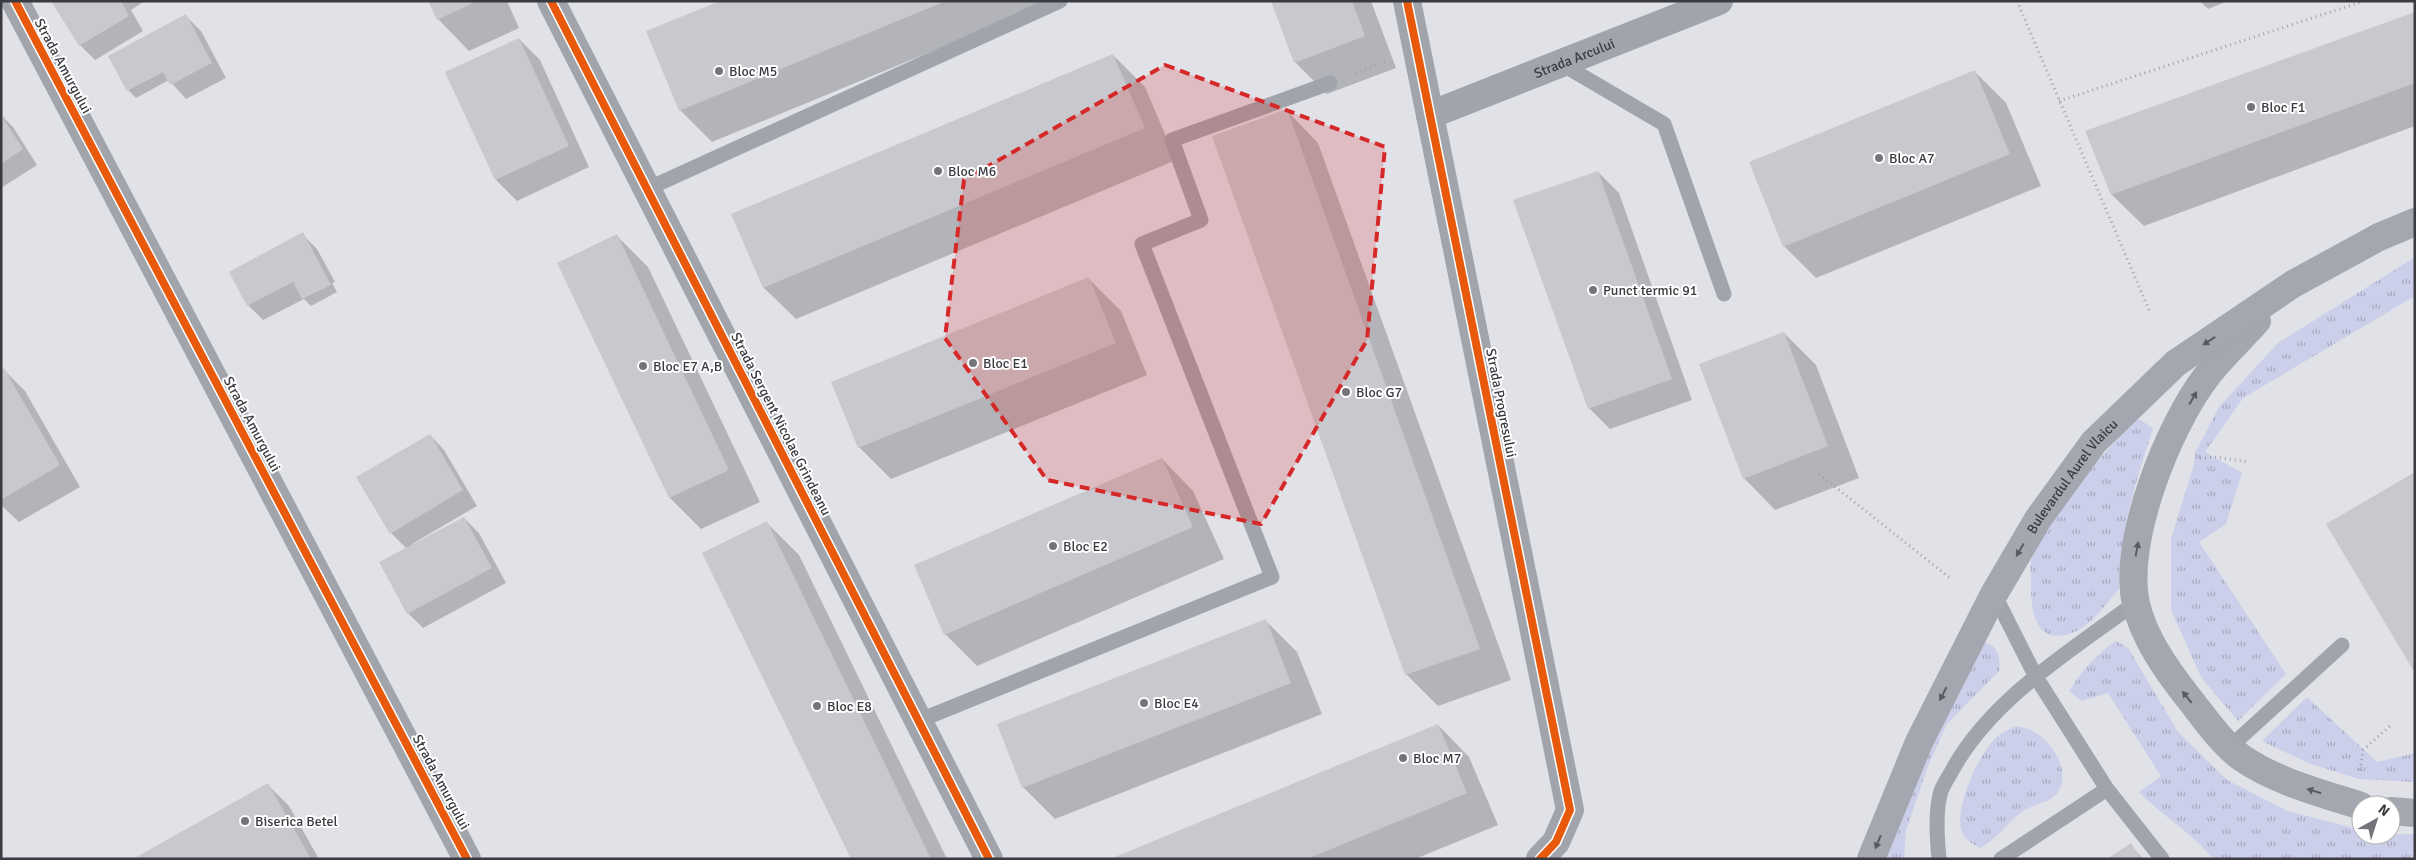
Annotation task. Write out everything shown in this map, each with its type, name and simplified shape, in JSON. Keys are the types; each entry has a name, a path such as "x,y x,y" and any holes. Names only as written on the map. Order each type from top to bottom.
{"main road":[{"name":"Bulevardul Aurel Vlaicu","path":"1871,859 1919,742 1994,594 2038,519 2094,442 2176,363 2293,284 2380,237 2415,222"},
{"path":"2293,284 2205,378 2172,436 2146,501 2133,567 2136,602 2142,624 2167,672 2229,748 2244,759 2297,786 2351,803"},
{"path":"2401,812 2415,813"}],"street":[{"name":"Strada Amurgului","path":"15,1 467,859"},
{"name":"Strada Sergent Nicolae Grindeanu","path":"551,1 988,859"},
{"name":"Strada Progresului","path":"1406,1 1570,810 1556,842 1540,859"},
{"name":"Strada Arcului","path":"1430,115 1718,1"}],"lane":[{"path":"647,189 1060,1"},
{"path":"1560,64 1664,124 1724,294"},
{"path":"918,721 1272,577 1142,244 1201,220 1172,140 1330,83"},
{"path":"1994,594 2036,677 2107,789 2162,859"},
{"path":"1939,859 1936,835 1941,791 1965,748 1990,717 2036,677 2136,602"},
{"path":"2229,748 2342,645"},
{"path":"2001,859 2107,789"}],"path":[{"path":"2016,1 2149,310"},
{"path":"2059,101 2364,1"},
{"path":"1330,83 1416,50"},
{"path":"2214,457 2249,462"},
{"path":"1819,474 1950,578"},
{"path":"2363,750 2391,725"}],"highlighted area":[{"path":"1165,65 1385,147 1367,340 1261,524 1047,480 945,338 964,180"}],"green space":[{"path":"2415,257 2415,296 2243,398 2205,452 2242,473 2226,524 2199,542 2286,674 2238,721 2201,677 2171,610 2171,539 2194,464 2195,453 2219,407 2278,343"},
{"path":"2137,418 2153,428 2125,527 2119,589 2095,617 2081,629 2073,633 2054,636 2045,632 2035,618 2030,569 2032,558 2065,501"},
{"path":"2116,641 2128,648 2178,732 2227,780 2288,811 2351,827 2351,845 2401,845 2401,834 2415,834 2415,859 2213,859 2196,841 2139,792 2161,776 2108,693 2082,701 2069,691 2090,663"},
{"path":"1984,643 1993,646 1998,653 1999,671 1947,724 1928,766 1906,831 1904,859 1886,859 1925,751"},
{"path":"2307,697 2377,762 2415,753 2415,782 2359,779 2308,763 2262,741"},
{"path":"2016,726 2039,734 2046,741 2058,757 2062,776 2061,785 2054,796 2023,811 1992,840 1980,848 1971,843 1962,833 1960,819 1965,793 1977,765 1992,742 2001,734"}],"building":[{"path":"51,1 121,1 129,16 79,46"},
{"path":"428,1 477,1 437,20"},
{"name":"Bloc M5","path":"720,1 946,1 679,111 646,31"},
{"path":"1271,1 1352,1 1365,36 1294,63"},
{"name":"Bloc F1","path":"2415,12 2415,83 2111,195 2085,131"},
{"path":"186,14 212,63 170,85 163,72 127,91 108,56"},
{"path":"519,38 569,146 495,180 445,72"},
{"name":"Bloc M6","path":"1113,54 1145,128 763,288 731,214"},
{"name":"Bloc A7","path":"1975,70 2010,154 1783,247 1749,162"},
{"name":"Bloc G7","path":"1287,109 1480,649 1405,675 1212,136"},
{"path":"1,115 23,149 1,164"},
{"name":"Punct termic 91","path":"1598,171 1672,379 1588,409 1513,200"},
{"path":"303,232 331,285 302,299 293,282 247,306 229,272"},
{"name":"Bloc E7 A,B","path":"617,234 729,470 669,498 557,263"},
{"name":"Bloc E1","path":"1089,277 1116,343 858,448 831,382"},
{"path":"1784,332 1828,446 1743,479 1699,364"},
{"path":"4,368 60,465 1,500 1,370"},
{"path":"430,434 463,490 390,534 356,477"},
{"name":"Bloc E2","path":"1162,458 1193,527 944,635 914,565"},
{"path":"2415,472 2415,673 2326,524"},
{"path":"464,517 492,568 407,614 379,562"},
{"name":"Bloc E8","path":"767,521 931,859 851,859 702,553"},
{"name":"Bloc E4","path":"1266,619 1291,683 1022,788 997,724"},
{"name":"Bloc M7","path":"1438,724 1467,793 1307,859 1110,859"},
{"name":"Biserica Betel","path":"268,783 311,859 133,859"},
{"path":"2131,843 2141,859 2107,859"}],"cycle path":[{"path":"15,1 467,859"},
{"path":"551,1 989,859"},
{"path":"1407,1 1570,810 1556,842 1540,859"}],"place":[{"name":"Bloc M5","path":"719,71"},
{"name":"Bloc F1","path":"2251,107"},
{"name":"Bloc A7","path":"1879,158"},
{"name":"Bloc M6","path":"938,171"},
{"name":"Punct termic 91","path":"1593,290"},
{"name":"Bloc E1","path":"973,363"},
{"name":"Bloc E7 A,B","path":"643,366"},
{"name":"Bloc G7","path":"1346,392"},
{"name":"Bloc E2","path":"1053,546"},
{"name":"Bloc E4","path":"1144,703"},
{"name":"Bloc E8","path":"817,706"},
{"name":"Bloc M7","path":"1403,758"},
{"name":"Biserica Betel","path":"245,821"}]}
